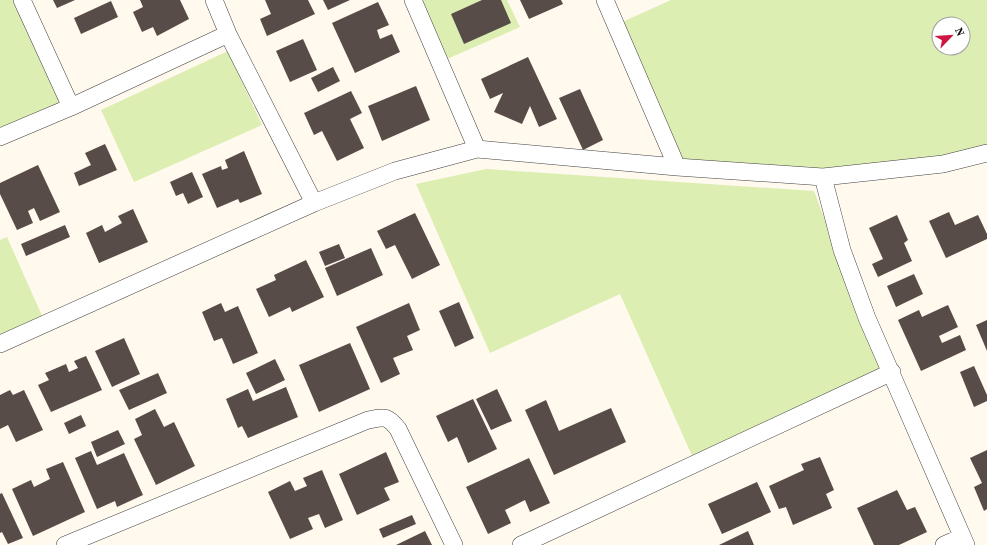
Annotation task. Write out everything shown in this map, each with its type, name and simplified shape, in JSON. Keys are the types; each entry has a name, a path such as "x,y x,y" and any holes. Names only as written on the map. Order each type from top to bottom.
{"street":[{"path":"22,0 71,107"},
{"path":"214,0 228,34 314,203"},
{"path":"413,0 477,150"},
{"path":"605,0 677,167"},
{"path":"0,137 71,107 228,34"},
{"path":"0,344 314,203 395,171 477,150 677,167 823,177 943,164 987,154"},
{"path":"823,177 842,250 867,318 892,372 964,541 944,545"},
{"path":"520,545 892,372"},
{"path":"67,545 368,420 382,417 391,421 398,429 454,545"}],"green space":[{"path":"0,0 14,0 62,104 0,129"},
{"path":"421,0 507,0 520,27 447,59"},
{"path":"671,0 987,0 987,146 939,159 821,171 683,161 620,23"},
{"path":"228,51 262,125 134,182 101,110"},
{"path":"486,169 814,191 882,371 693,458 620,294 490,353 416,184"},
{"path":"7,237 43,318 0,337 0,240"}],"building":[{"path":"53,0 75,0 57,8"},
{"path":"140,0 180,0 189,19 157,36 153,27 142,32 133,12 143,7"},
{"path":"265,0 308,0 315,14 267,36 260,19 271,14"},
{"path":"323,0 350,0 328,10"},
{"path":"482,0 501,0 511,23 464,44 451,14"},
{"path":"520,0 561,0 563,4 529,19"},
{"path":"111,1 118,17 81,34 74,18"},
{"path":"378,2 389,25 377,30 380,39 392,34 400,52 355,73 332,23"},
{"path":"303,39 317,70 290,82 276,51"},
{"path":"528,57 557,119 539,127 530,106 522,124 494,112 503,93 490,99 481,79"},
{"path":"333,67 340,81 318,92 311,78"},
{"path":"416,86 430,120 382,141 368,106"},
{"path":"580,89 603,140 583,150 559,98"},
{"path":"351,91 362,113 350,119 364,148 337,161 322,131 314,135 304,113"},
{"path":"105,144 117,170 79,186 74,173 91,165 85,153"},
{"path":"244,151 262,194 240,203 238,199 217,208 202,174 221,166 222,170 228,168 225,160"},
{"path":"38,165 60,212 40,221 34,208 28,211 33,223 17,230 0,194 0,183"},
{"path":"192,172 203,197 188,204 183,193 176,196 170,182"},
{"path":"133,209 148,242 99,263 86,233 102,225 105,232 122,223 118,216"},
{"path":"949,212 955,225 978,215 987,234 987,239 946,258 929,221"},
{"path":"415,213 440,265 412,279 395,245 386,249 377,231"},
{"path":"897,215 908,240 904,243 912,261 878,277 872,264 883,259 869,228"},
{"path":"65,225 70,237 26,256 21,244"},
{"path":"339,244 345,258 325,266 319,252"},
{"path":"371,248 383,275 337,296 325,268"},
{"path":"306,260 324,297 292,312 290,307 269,317 256,289 276,280 274,275"},
{"path":"914,274 923,294 896,307 887,286"},
{"path":"459,302 474,338 455,347 439,311"},
{"path":"221,303 225,312 238,306 258,353 233,364 222,338 214,341 202,312"},
{"path":"409,303 420,330 407,336 413,350 393,358 400,374 381,383 356,327"},
{"path":"948,305 958,327 939,336 942,343 960,335 966,350 921,371 898,320 919,310 922,317"},
{"path":"987,320 987,351 976,325"},
{"path":"124,338 140,374 112,387 95,351"},
{"path":"350,343 370,389 319,412 299,365"},
{"path":"86,356 102,390 51,412 38,385 49,380 45,373 66,364 69,372 78,368 74,361"},
{"path":"275,359 285,380 256,394 246,373"},
{"path":"974,366 987,395 987,401 974,407 960,372"},
{"path":"158,373 167,393 129,410 119,390"},
{"path":"286,387 298,417 248,438 242,426 238,428 226,399 248,389 253,401"},
{"path":"497,389 512,421 491,430 476,399"},
{"path":"10,390 13,395 24,390 43,430 16,442 8,425 0,429 0,395"},
{"path":"473,399 497,449 468,463 457,437 448,442 436,416"},
{"path":"546,400 559,431 611,408 626,442 554,475 525,410"},
{"path":"155,409 164,427 174,422 195,466 156,485 134,439 142,435 135,419"},
{"path":"81,415 86,426 69,434 64,423"},
{"path":"118,430 125,444 97,457 91,442"},
{"path":"987,450 987,509 984,511 974,487 982,483 970,458"},
{"path":"91,451 97,465 124,453 143,495 117,507 115,501 97,509 75,458"},
{"path":"386,452 399,482 384,488 390,500 357,515 339,474"},
{"path":"820,457 834,490 826,494 832,508 793,525 786,507 779,509 769,486 804,470 801,464"},
{"path":"529,458 550,503 530,512 525,500 505,510 511,523 488,534 466,487"},
{"path":"63,462 85,512 33,536 12,489 31,480 34,487 50,479 46,469"},
{"path":"322,470 343,520 325,528 319,514 308,518 313,529 290,539 268,492 290,481 295,491 307,486 303,478"},
{"path":"757,482 771,512 722,534 708,504"},
{"path":"897,490 907,510 915,507 927,532 899,545 874,545 857,508"},
{"path":"2,493 23,538 8,544 2,532 0,533 0,494"},
{"path":"412,515 416,524 383,538 379,529"},
{"path":"425,531 432,545 396,545"},
{"path":"748,531 754,545 719,545"}]}
